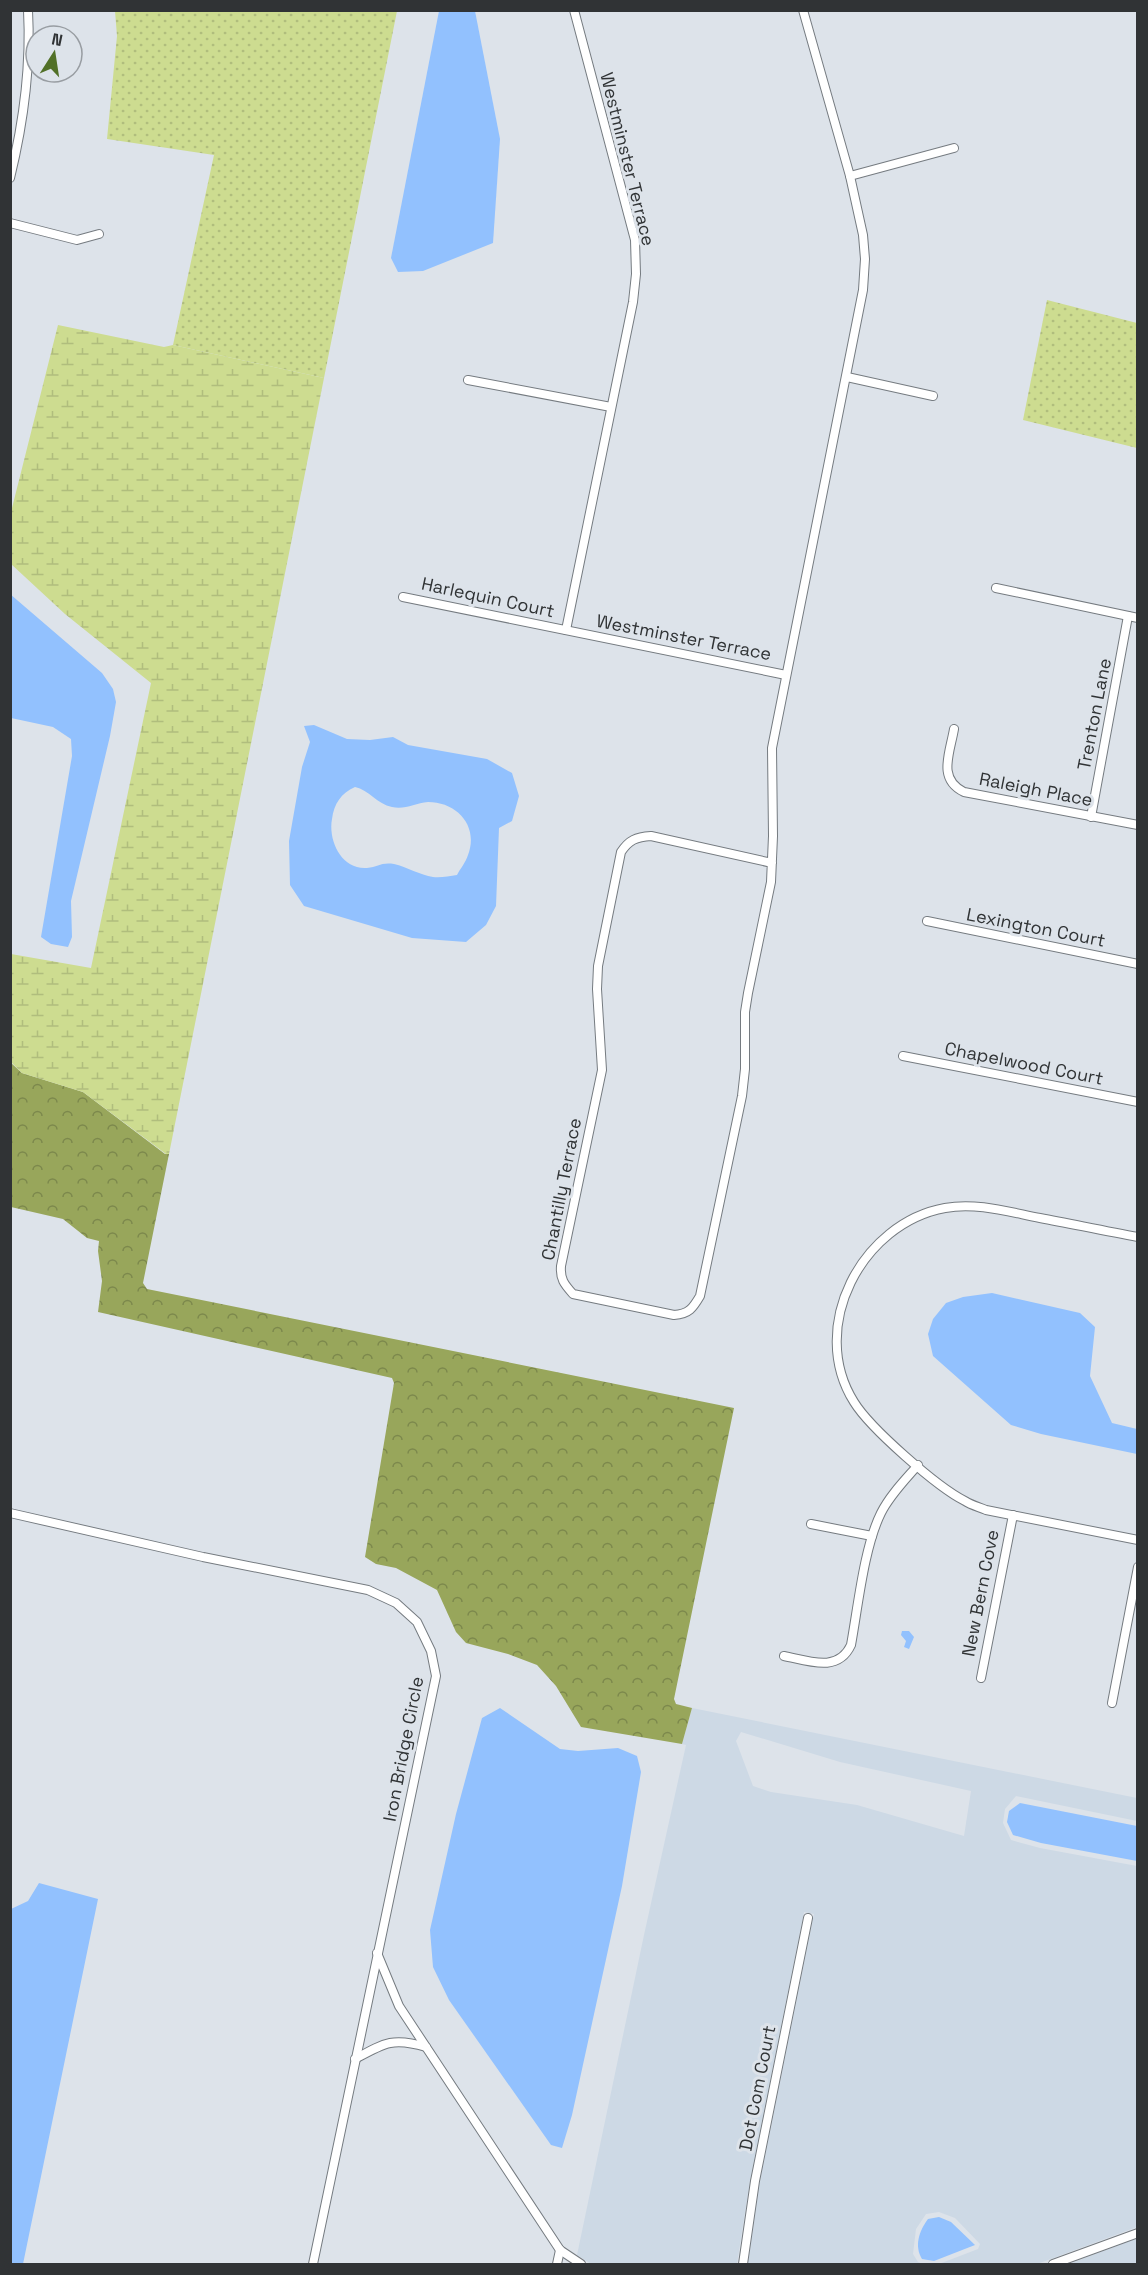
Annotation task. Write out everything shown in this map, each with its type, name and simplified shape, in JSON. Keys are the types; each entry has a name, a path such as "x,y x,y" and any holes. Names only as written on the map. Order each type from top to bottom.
{"street":[{"path":"10,178 17,148 24,89 29,30 28,10"},
{"name":"Westminster Terrace","path":"574,10 634,240 635,284 566,630 786,675 847,377 863,290 865,259 863,235 850,176 803,10"},
{"path":"850,176 954,148"},
{"path":"10,223 77,240 99,234"},
{"path":"847,377 933,396"},
{"path":"468,380 611,408"},
{"path":"996,588 1133,617"},
{"name":"Harlequin Court","path":"403,597 566,630"},
{"name":"Trenton Lane","path":"1091,817 1133,617"},
{"name":"Chantilly Terrace","path":"772,863 651,836 638,837 627,842 621,852 598,966 597,989 602,1070 560,1275 564,1284 573,1293 674,1314 683,1314 693,1309 700,1296 746,1069 748,993 771,882 772,863 772,748 786,675"},
{"name":"Raleigh Place","path":"954,729 947,770 949,780 955,788 964,792 1137,825"},
{"name":"Lexington Court","path":"927,921 1137,964"},
{"name":"Chapelwood Court","path":"903,1056 1137,1102"},
{"path":"1137,1237 997,1209 947,1208 924,1214 895,1229 874,1246 861,1263 848,1288 840,1312 837,1347 841,1374 853,1402 871,1425 950,1493 986,1510 1137,1540"},
{"path":"784,1656 827,1664 838,1661 846,1655 851,1645 872,1536 881,1513 894,1493 918,1465"},
{"name":"Iron Bridge Circle","path":"10,1513 203,1557 368,1590 396,1603 417,1622 431,1650 436,1677 313,2265"},
{"name":"New Bern Cove","path":"981,1678 1013,1515"},
{"path":"811,1524 872,1536"},
{"path":"1112,1703 1137,1567"},
{"name":"Dot Com Court","path":"743,2265 755,2181 808,1918"},
{"path":"377,1952 399,2006 560,2250 581,2265"},
{"path":"356,2059 383,2043 408,2041 427,2047"},
{"path":"1053,2265 1137,2233"},
{"path":"557,2265 560,2250"}],"shaded area":[{"path":"692,1708 1137,1798 1137,1821 1016,1796 1005,1809 1003,1823 1011,1840 1040,1848 1137,1866 1137,2227 1037,2264 939,2264 978,2249 980,2244 955,2218 939,2212 926,2214 916,2229 913,2254 918,2262 923,2264 748,2264 760,2182 814,1914 804,1912 750,2180 737,2264 591,2264 577,2255 686,1745 682,1744","holes":["741,1732 840,1762 971,1791 964,1836 857,1805 771,1792 753,1786 736,1741"]},
{"path":"1137,2239 1137,2264 1069,2264"}],"green space":[{"path":"115,11 397,11 324,378 173,345 214,155 107,139 117,36"},
{"path":"1047,300 1137,323 1137,448 1023,420"},
{"path":"58,325 164,347 173,345 324,378 169,1154 83,1092 22,1073 11,1062 11,954 91,968 151,683 65,614 11,564 11,512"},
{"path":"10,1062 22,1073 83,1092 165,1154 169,1154 143,1283 147,1289 734,1408 674,1699 676,1704 692,1708 682,1744 581,1727 556,1686 537,1665 508,1654 466,1643 456,1632 437,1590 396,1568 376,1564 365,1557 394,1383 392,1378 98,1312 102,1281 99,1241 87,1238 63,1219 11,1207"}],"water":[{"path":"439,11 475,11 500,139 493,243 423,271 398,272 391,258"},
{"path":"10,594 102,673 113,689 116,702 71,901 72,937 68,947 51,944 41,937 72,756 71,739 53,727 11,718"},
{"path":"314,725 347,739 370,740 393,737 408,745 487,759 512,773 519,796 512,821 499,828 496,906 486,925 466,942 412,938 304,906 290,885 289,841 302,767 310,742 304,726","holes":["355,787 392,807 401,808 428,802 448,806 456,811 468,825 471,844 467,858 457,875 433,877 390,864 367,868 358,867 343,859 332,836 333,814 342,796"]},
{"path":"992,1293 1080,1313 1095,1327 1090,1376 1112,1423 1137,1429 1137,1454 1041,1434 1011,1425 933,1356 928,1334 933,1319 946,1303 963,1297"},
{"path":"902,1631 909,1631 914,1637 909,1649 904,1647 906,1641 901,1635"},
{"path":"500,1708 560,1749 578,1751 618,1748 637,1756 641,1772 622,1886 572,2115 562,2148 551,2145 449,2000 433,1967 430,1930 456,1814 482,1718"},
{"path":"1020,1803 1137,1826 1137,1861 1041,1843 1013,1835 1007,1822 1009,1811"},
{"path":"39,1883 98,1899 23,2264 11,2264 11,1909 28,1901"},
{"path":"939,2217 951,2222 975,2245 934,2261 922,2259 918,2244 922,2228 928,2219"}]}
